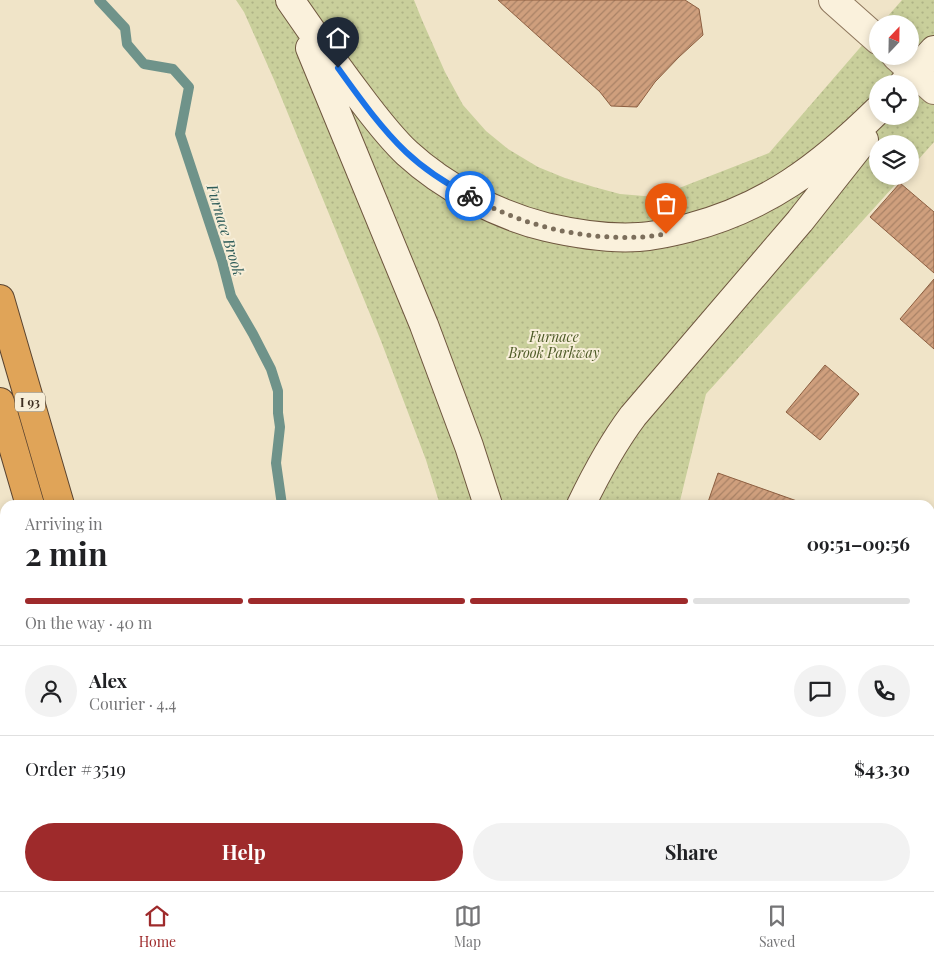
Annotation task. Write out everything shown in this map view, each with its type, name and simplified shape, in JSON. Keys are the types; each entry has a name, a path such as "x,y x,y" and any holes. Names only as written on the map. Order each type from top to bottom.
{"highway":[{"name":"I 93","path":"0,299 59,500"},
{"name":"I 93","path":"0,402 29,500"}],"main road":[{"path":"289,0 353,88 407,153 430,172 478,201 528,223 556,230 611,237 639,237 666,234 712,222 772,194 800,176 840,146 869,119"},
{"path":"289,0 424,324 469,446 486,500"},
{"path":"834,0 869,32"},
{"path":"934,50 905,74 934,90"},
{"path":"584,500 603,461 633,416 800,221 874,125"}],"green space":[{"name":"Furnace Brook Parkway","path":"236,0 414,0 445,72 463,105 486,131 508,149 538,167 565,178 620,194 656,197 769,153 869,37 869,65 919,65 919,15 889,15 902,0 934,0 934,142 919,159 919,135 869,135 869,185 895,185 706,394 680,500 438,500 426,460 381,341 275,82 244,12"}],"building":[{"path":"498,0 685,0 699,9 703,35 655,82 637,107 611,106 600,92"},
{"path":"898,185 902,185 934,212 934,273 870,217"},
{"path":"934,279 934,349 900,319"},
{"path":"825,365 859,394 820,440 786,412"},
{"path":"718,473 794,500 709,500"}],"waterway":[{"name":"Furnace Brook","path":"99,0 125,28 127,44 144,64 173,69 189,87 180,134 222,261 231,296 271,369 278,391 280,427 276,463 281,500"}],"way so far":[{"path":"470,196 515,218 556,230 611,237 639,237 666,234"}],"route":[{"path":"338,68 386,130 407,153 430,172 470,196"}]}
